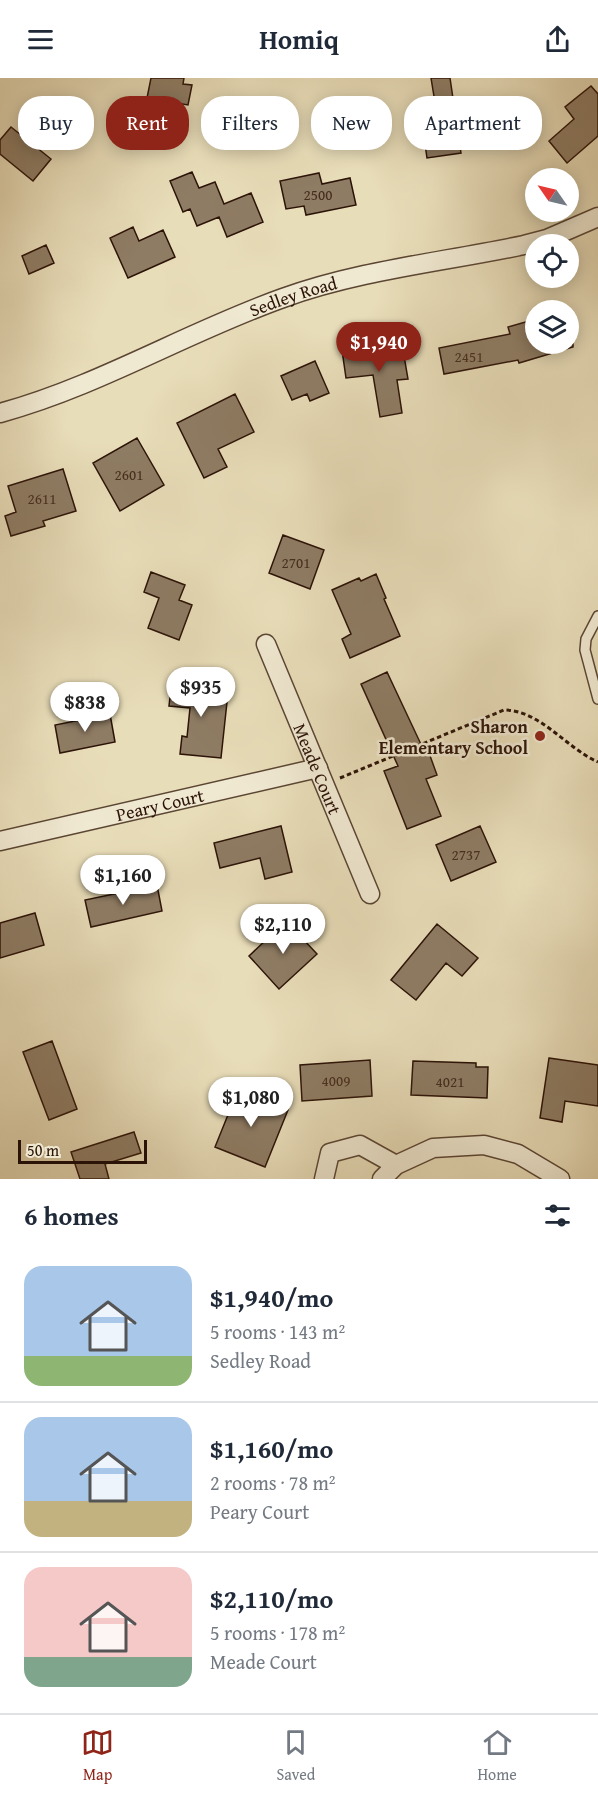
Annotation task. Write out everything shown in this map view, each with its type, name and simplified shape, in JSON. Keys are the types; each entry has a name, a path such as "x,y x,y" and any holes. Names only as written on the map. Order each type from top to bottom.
{"street":[{"name":"Sedley Road","path":"0,413 81,387 237,316 313,288 524,245 556,235 598,217"},
{"name":"Meade Court","path":"266,644 370,894"},
{"name":"Peary Court","path":"0,841 321,776"},
{"path":"324,1179 330,1153 360,1144 396,1165"},
{"path":"382,1179 396,1165 433,1148 484,1145 518,1154 560,1179"}],"lane":[{"path":"598,616 586,639 585,650 598,699"}],"path":[{"path":"321,776 399,755 504,710 519,712 530,717 547,727 577,752 598,762"}],"building":[{"path":"151,78 184,78 183,84 192,85 189,100 189,96 147,96"},
{"path":"431,78 450,78 453,96 434,96"},
{"path":"591,86 598,94 598,136 567,163 549,141 574,119 565,107"},
{"path":"11,127 18,133 18,150 40,150 51,159 33,181 0,154 0,140"},
{"path":"426,150 461,150 461,153 427,158"},
{"path":"192,172 199,188 215,182 224,204 251,193 263,222 227,237 219,217 197,226 190,209 183,212 170,181"},
{"path":"319,173 322,184 350,178 356,205 306,215 304,206 286,209 280,181"},
{"path":"133,227 139,241 163,230 175,257 128,278 110,238"},
{"path":"46,245 54,263 29,274 22,256"},
{"path":"525,322 525,354 549,354 519,363 518,360 444,374 439,348 510,334 508,327"},
{"path":"392,341 393,352 403,350 408,379 397,380 402,413 380,417 373,375 346,378 342,350"},
{"path":"315,361 329,393 310,401 307,394 292,400 281,376"},
{"path":"235,394 254,432 218,449 227,467 204,478 177,423"},
{"path":"137,438 164,485 120,511 93,463"},
{"path":"63,469 76,511 43,521 45,526 11,536 5,516 16,512 8,486"},
{"path":"283,535 324,550 310,589 269,573"},
{"path":"151,572 185,585 179,600 192,605 179,640 148,628 159,598 144,592"},
{"path":"376,574 400,636 350,658 342,639 351,634 332,590 359,578 361,581"},
{"path":"387,672 426,755 429,753 437,775 426,779 441,816 407,829 384,771 398,766 361,684"},
{"path":"172,680 219,685 218,701 227,702 221,758 180,754 182,736 187,737 190,708 169,706"},
{"path":"110,714 115,742 60,753 55,725"},
{"path":"281,826 292,872 265,879 260,858 220,868 214,843"},
{"path":"480,826 496,862 451,881 436,845"},
{"path":"157,885 162,911 91,927 85,900"},
{"path":"35,913 44,945 0,958 0,923"},
{"path":"286,921 317,954 279,989 249,956"},
{"path":"437,924 478,958 462,976 446,963 416,1000 391,980"},
{"path":"52,1041 77,1109 49,1120 23,1052"},
{"path":"549,1058 598,1065 598,1106 565,1101 562,1122 540,1118"},
{"path":"370,1060 372,1096 302,1101 300,1065"},
{"path":"413,1061 476,1063 476,1067 488,1067 487,1098 411,1095"},
{"path":"238,1090 288,1110 265,1167 215,1147"},
{"path":"134,1132 141,1153 105,1164 109,1179 80,1179 71,1152"}],"place":[{"name":"Sharon Elementary School","path":"540,736"}]}
